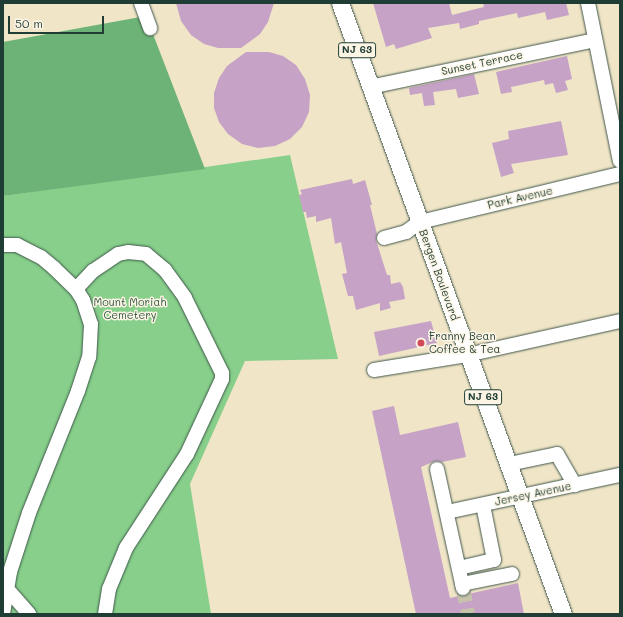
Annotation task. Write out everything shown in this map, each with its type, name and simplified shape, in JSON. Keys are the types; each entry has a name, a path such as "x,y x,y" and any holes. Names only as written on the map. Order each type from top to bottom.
{"main road":[{"name":"Bergen Boulevard","path":"340,3 420,222 466,354 509,464 563,614"}],"street":[{"path":"141,3 150,28"},
{"path":"588,3 620,161"},
{"name":"Sunset Terrace","path":"370,87 595,40"},
{"name":"Park Avenue","path":"384,238 406,232 420,222 620,174"},
{"path":"3,245 17,245 41,257 76,289 83,300 91,324 89,357 78,391 30,513 5,586 3,614"},
{"path":"76,289 93,271 118,254 128,252 146,254 165,270 185,298 222,373 222,379 187,454 126,548 109,589 105,614"},
{"path":"374,370 466,354 620,321"},
{"path":"509,464 557,454 574,485"},
{"path":"437,469 462,586 512,574"},
{"name":"Jersey Avenue","path":"447,512 521,498 620,475"},
{"path":"459,568 494,560 483,505"},
{"path":"5,586 29,614"}],"green space":[{"path":"146,16 205,169 3,196 3,42"},
{"name":"Mount Moriah Cemetery","path":"290,155 338,359 245,361 190,484 211,614 3,614 3,196"}],"building":[{"path":"176,3 274,3 268,22 260,34 241,48 218,48 204,44 191,35 181,21"},
{"path":"373,3 449,3 452,15 484,7 483,3 566,3 569,15 547,20 545,12 518,18 517,13 479,21 479,24 460,29 459,23 428,28 432,38 396,49 394,44 386,47"},
{"path":"246,52 269,52 283,56 296,65 305,79 310,95 309,112 302,127 290,139 275,146 258,148 242,144 228,134 219,122 214,108 214,93 219,78 227,66"},
{"path":"567,56 572,79 565,81 568,90 556,93 553,83 545,85 544,80 511,87 512,92 501,94 496,72"},
{"path":"474,74 479,94 458,98 456,89 433,92 435,105 424,106 422,93 410,95 409,88"},
{"path":"561,121 568,155 511,164 514,173 501,177 492,143 509,139 508,131"},
{"path":"352,179 353,184 365,180 372,205 370,205 377,234 376,240 387,275 390,275 391,284 400,282 403,287 405,299 389,302 391,308 380,311 380,303 356,310 353,296 348,296 342,274 347,273 341,242 335,244 331,218 316,222 316,216 307,218 306,212 303,212 299,195 302,194 300,190"},
{"path":"431,321 437,343 379,356 374,332"},
{"path":"394,406 400,435 458,422 466,457 442,462 435,461 421,467 450,598 518,583 524,614 416,614 372,411"}],"tunnel":[{"path":"463,588 468,614"}],"place":[{"name":"Franny Bean Coffee & Tea","path":"421,343"}]}
